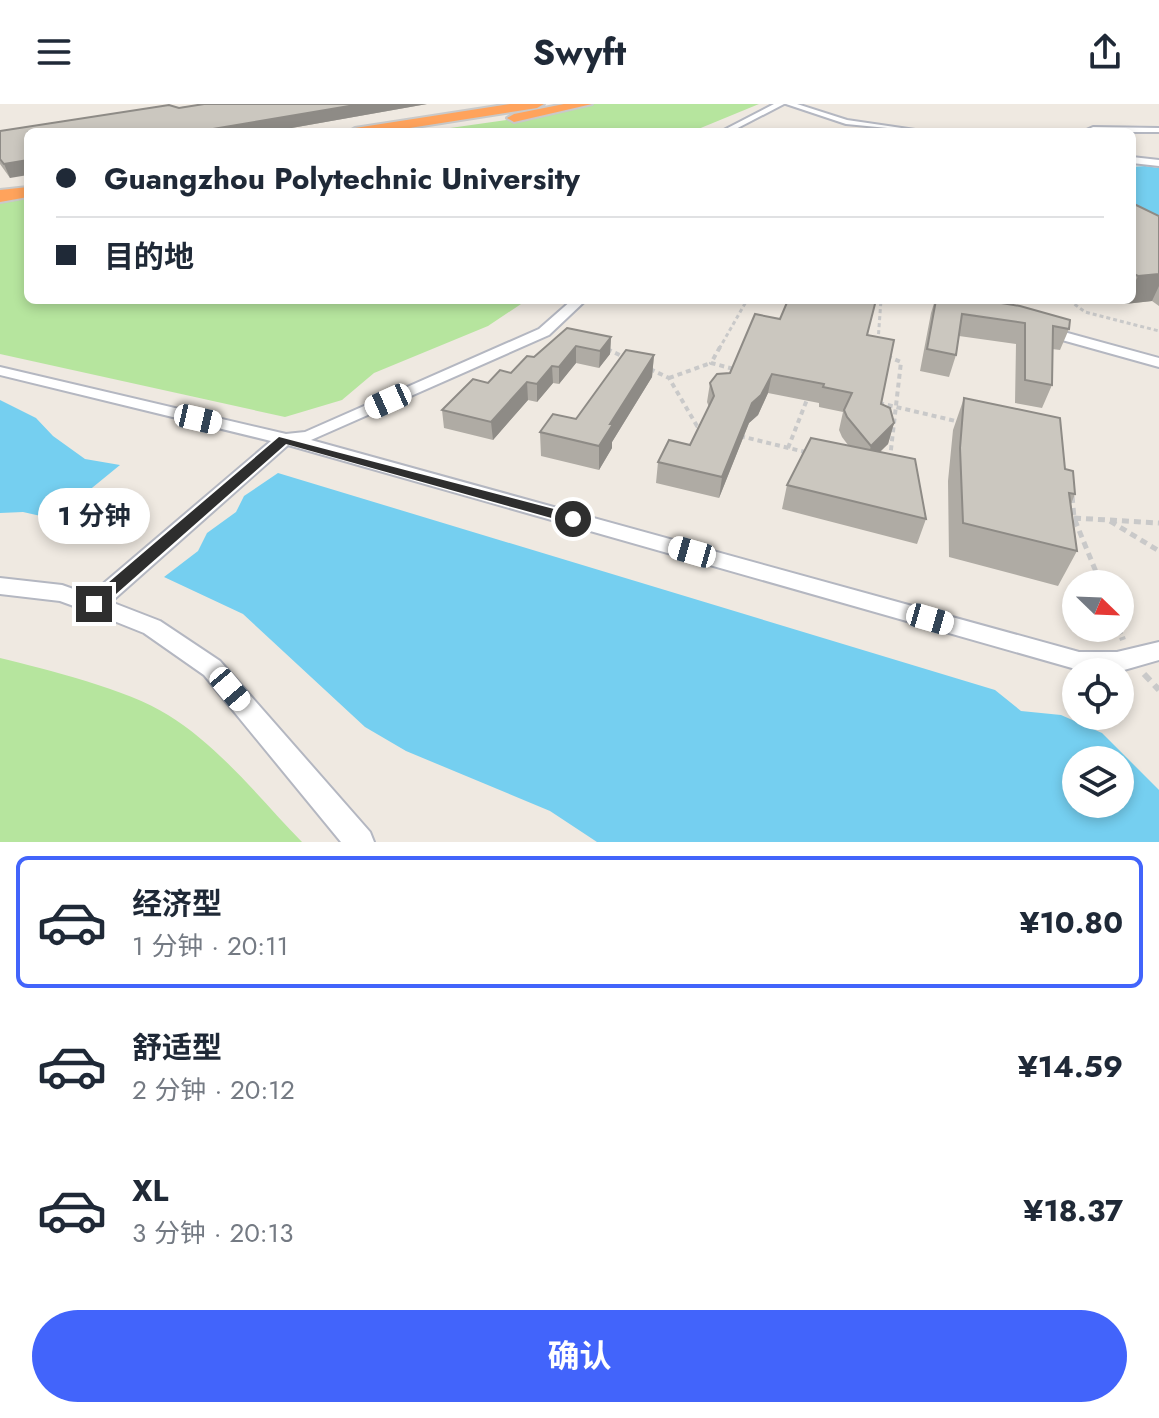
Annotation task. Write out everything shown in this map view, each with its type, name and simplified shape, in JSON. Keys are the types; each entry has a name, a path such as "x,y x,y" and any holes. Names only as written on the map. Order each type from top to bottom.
{"highway":[{"path":"381,128 537,104"},
{"path":"446,128 585,104"},
{"path":"0,184 24,181"},
{"path":"0,196 24,193"}],"street":[{"path":"732,128 780,104"},
{"path":"790,104 846,122 893,128"},
{"path":"1136,130 1159,130"},
{"path":"1136,160 1159,163"},
{"path":"94,604 283,440 309,436 544,332 576,304"},
{"path":"1025,324 1159,363"},
{"path":"0,371 283,440 1079,661 1117,662 1159,651"},
{"path":"0,586 62,593 94,604 152,627 212,668 360,842"}],"path":[{"path":"711,363 745,304"},
{"path":"881,304 877,351 901,362 890,459"},
{"path":"1074,304 1085,312 1159,331"},
{"path":"598,347 632,361"},
{"path":"669,378 711,363 740,370"},
{"path":"645,367 669,378 697,426 712,429"},
{"path":"788,448 812,387"},
{"path":"867,401 960,422"},
{"path":"727,433 817,455"},
{"path":"1072,493 1074,518 1095,570"},
{"path":"1074,518 1159,523"},
{"path":"1108,520 1159,551"}],"green space":[{"path":"587,104 759,104 701,128 450,128 534,116"},
{"path":"24,195 24,304 521,304 488,326 374,373 342,400 285,417 0,354 0,198"},
{"path":"0,658 109,689 168,715 205,742 239,774 302,842 0,842"}],"water":[{"path":"1136,167 1159,168 1159,235 1136,221"},
{"path":"0,400 36,418 53,436 85,459 120,465 54,519 23,512 0,513"},
{"path":"278,473 995,690 1021,711 1061,715 1062,730 1095,730 1115,746 1062,746 1062,818 1134,818 1134,765 1159,790 1159,842 597,842 550,811 406,751 365,727 243,614 164,577 198,551 207,533 236,512 244,496"}],"building":[{"path":"204,104 361,104 219,128 24,128 24,161 4,164 0,159 0,131 169,105 179,108"},
{"path":"1136,205 1159,216 1159,274 1138,276"},
{"path":"786,304 875,304 867,335 894,340 881,404 890,408 894,423 871,446 844,410 852,393 772,374 761,395 752,403 722,477 658,462 669,440 690,445 714,396 710,383 717,374 730,373 755,314 780,319"},
{"path":"935,304 1008,304 1070,320 1069,329 1053,326 1052,385 1025,380 1025,323 962,314 956,355 927,349"},
{"path":"567,328 611,337 600,351 576,346 559,367 552,366 537,384 527,382 491,422 442,410 473,379 488,383 500,370 511,373 527,356 534,357"},
{"path":"626,350 654,355 599,446 540,432 553,414 576,419"},
{"path":"964,398 1060,418 1065,469 1073,471 1075,494 1069,493 1077,551 963,523 960,448"},
{"path":"811,438 915,459 926,519 787,485"}],"route":[{"path":"94,604 283,440 573,519"}]}
